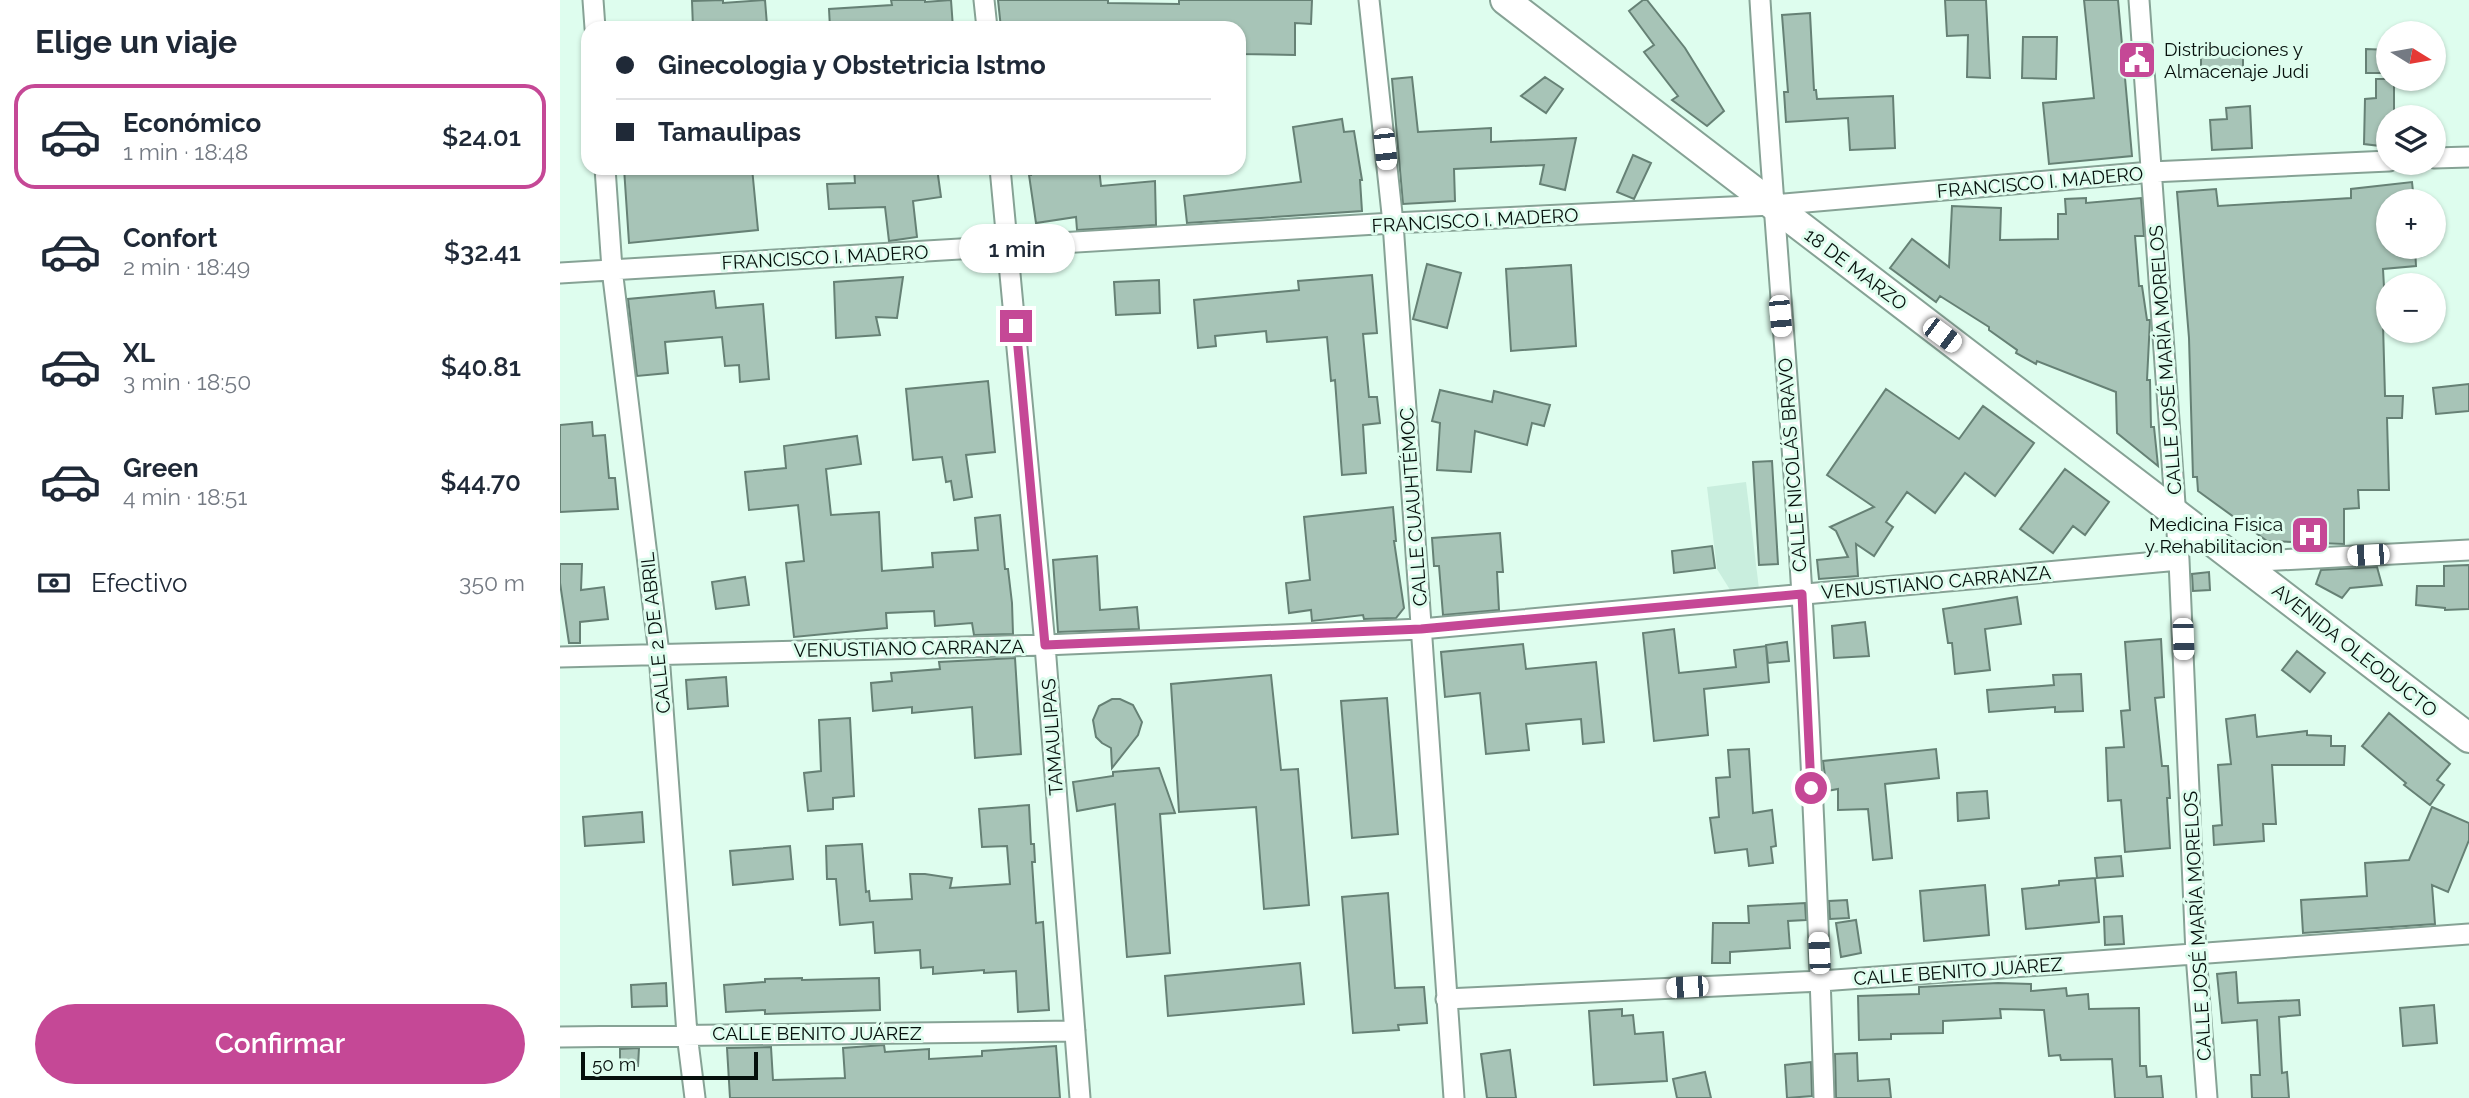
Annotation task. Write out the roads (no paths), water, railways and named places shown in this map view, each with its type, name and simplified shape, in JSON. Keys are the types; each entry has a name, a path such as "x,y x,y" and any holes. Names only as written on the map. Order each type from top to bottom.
{"main road":[{"name":"18 DE MARZO","path":"1505,0 2241,562"},
{"name":"AVENIDA OLEODUCTO","path":"2241,562 2469,738"}],"street":[{"path":"593,0 594,21"},
{"path":"984,0 986,21"},
{"name":"CALLE CUAUHTÉMOC","path":"1369,0 1393,223 1454,1098"},
{"name":"CALLE NICOLÁS BRAVO","path":"1759,0 1802,594 1821,981 1824,1098"},
{"name":"CALLE JOSÉ MARÍA MORELOS","path":"2138,0 2179,560 2196,954 2207,1098"},
{"path":"2446,158 2469,157"},
{"name":"FRANCISCO I. MADERO","path":"560,273 1393,223 1772,205 2151,172 2376,162"},
{"name":"CALLE 2 DE ABRIL","path":"605,175 612,269 659,654 687,1034 695,1098"},
{"name":"TAMAULIPAS","path":"1001,175 1045,645 1080,1098"},
{"path":"2241,562 2469,550"},
{"name":"VENUSTIANO CARRANZA","path":"560,657 1045,645 1421,629 2179,560"},
{"name":"CALLE BENITO JUÁREZ","path":"1446,999 1821,981 2469,933"},
{"name":"CALLE BENITO JUÁREZ","path":"560,1037 1075,1031"}],"place":[{"name":"Distribuciones y Almacenaje Judi","path":"2137,60"},
{"name":"Medicina Fisica y Rehabilitacion","path":"2310,535"}]}
